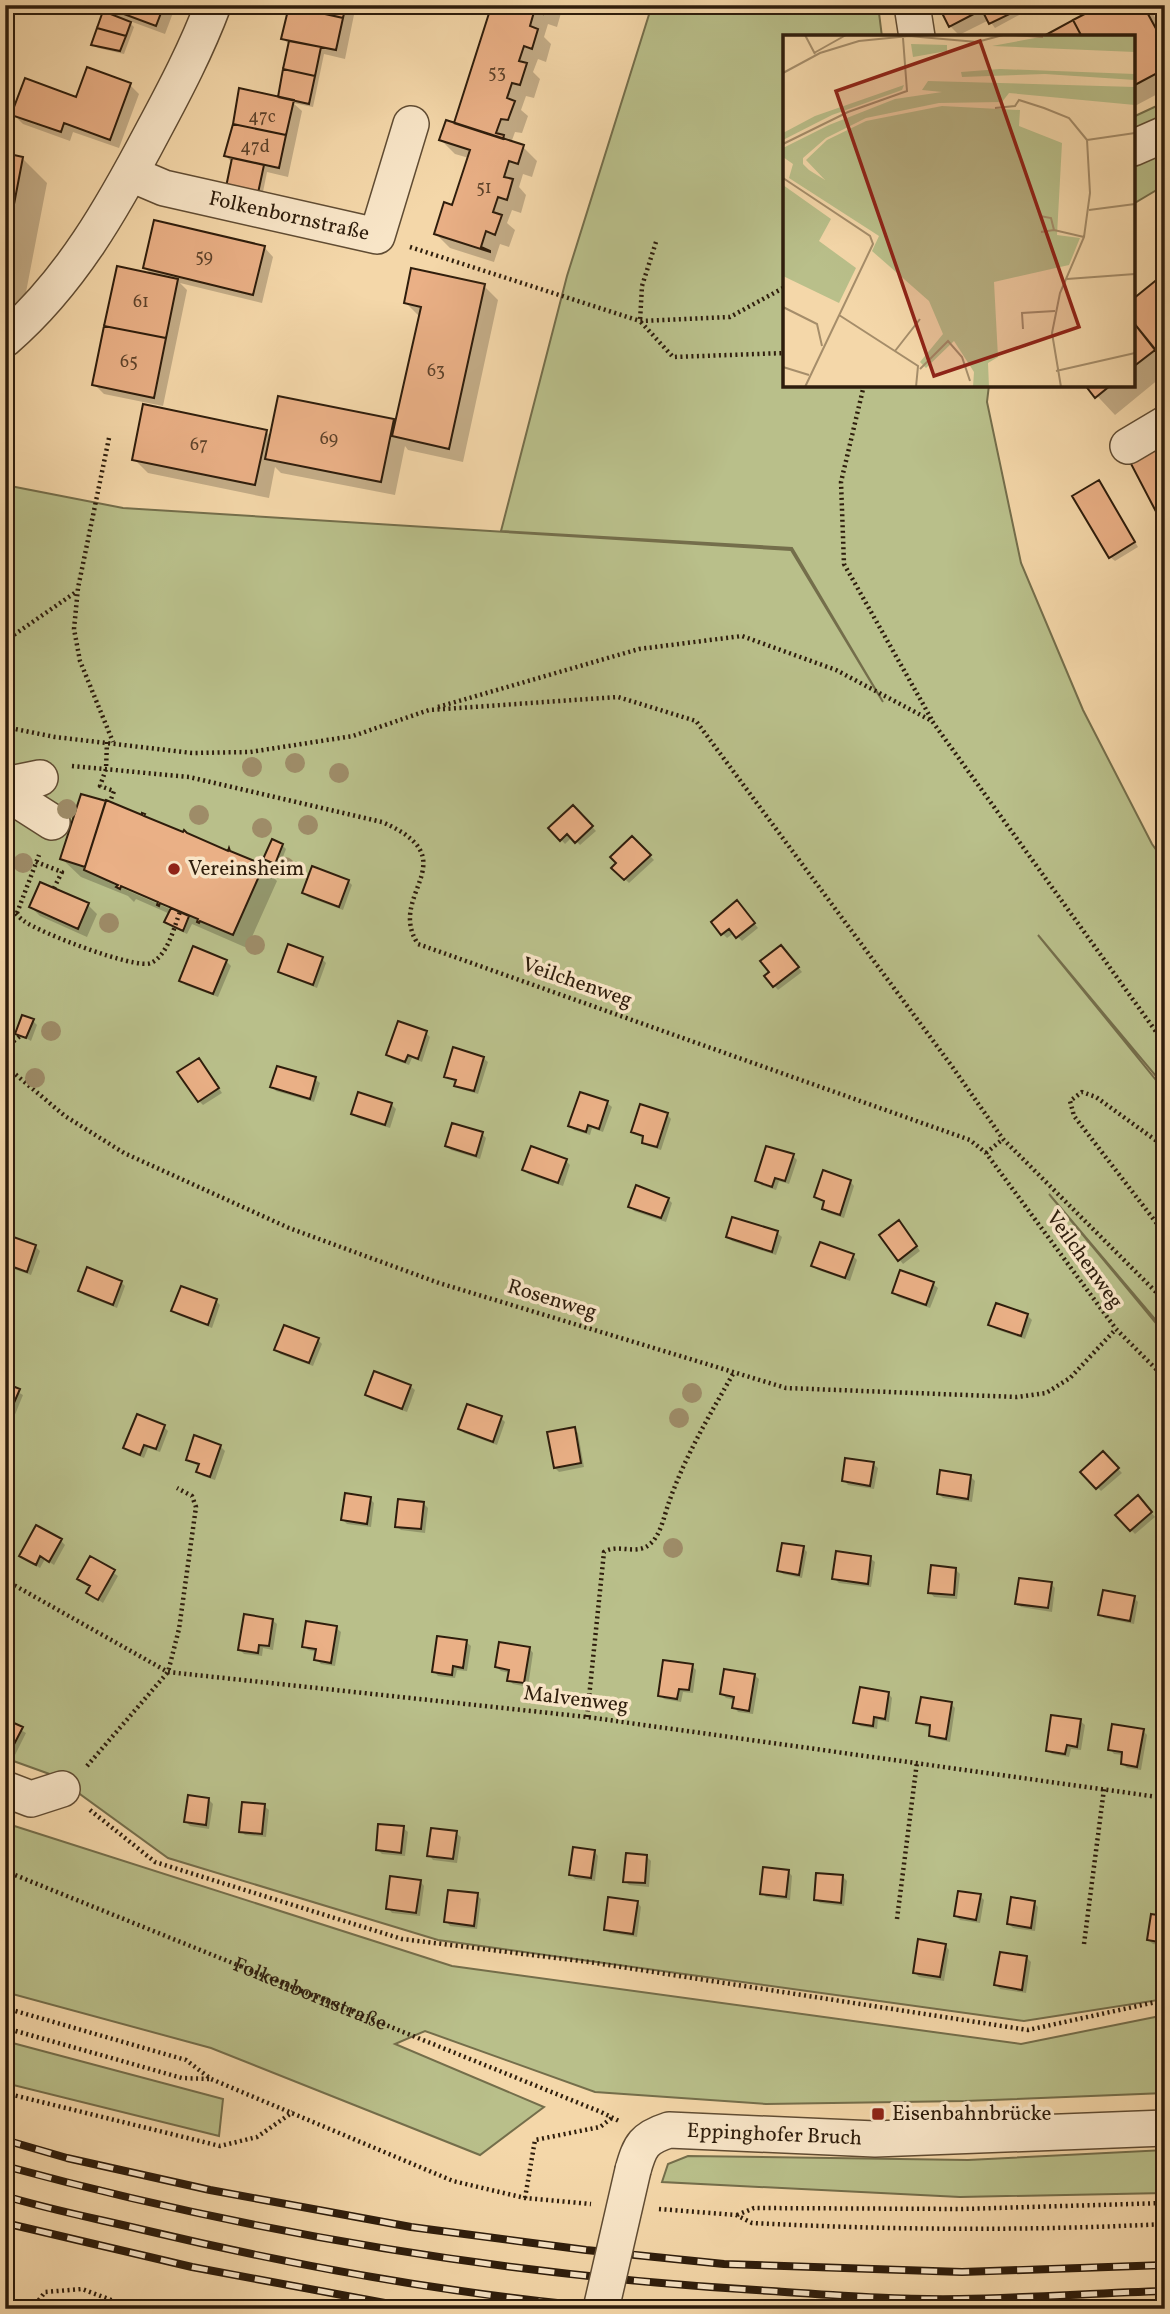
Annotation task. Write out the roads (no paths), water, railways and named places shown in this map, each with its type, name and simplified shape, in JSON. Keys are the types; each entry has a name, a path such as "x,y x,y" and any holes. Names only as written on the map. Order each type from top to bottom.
{"street":[{"path":"5,339 53,291 94,236 131,174 170,99 213,5"},
{"path":"912,5 917,35"},
{"name":"Folkenbornstraße","path":"131,174 164,188 377,236 411,124"},
{"path":"1135,147 1165,134"},
{"path":"1128,446 1165,424"},
{"path":"5,785 40,778"},
{"path":"5,792 52,822"},
{"path":"5,1789 31,1799 62,1789"},
{"name":"Eppinghofer Bruch","path":"601,2309 638,2151 645,2140 669,2130 875,2139 1165,2129"}],"railway":[{"path":"5,2140 67,2158 210,2190 411,2227 586,2250 724,2264 962,2272 1165,2265"},
{"path":"5,2166 194,2212 289,2231 481,2263 577,2275 912,2299 1165,2291"},
{"path":"5,2196 321,2268 440,2288 620,2309"},
{"path":"5,2223 192,2267 417,2309"}],"place":[{"name":"Vereinsheim","path":"174,869"},
{"name":"Eisenbahnbrücke","path":"878,2114"}]}
